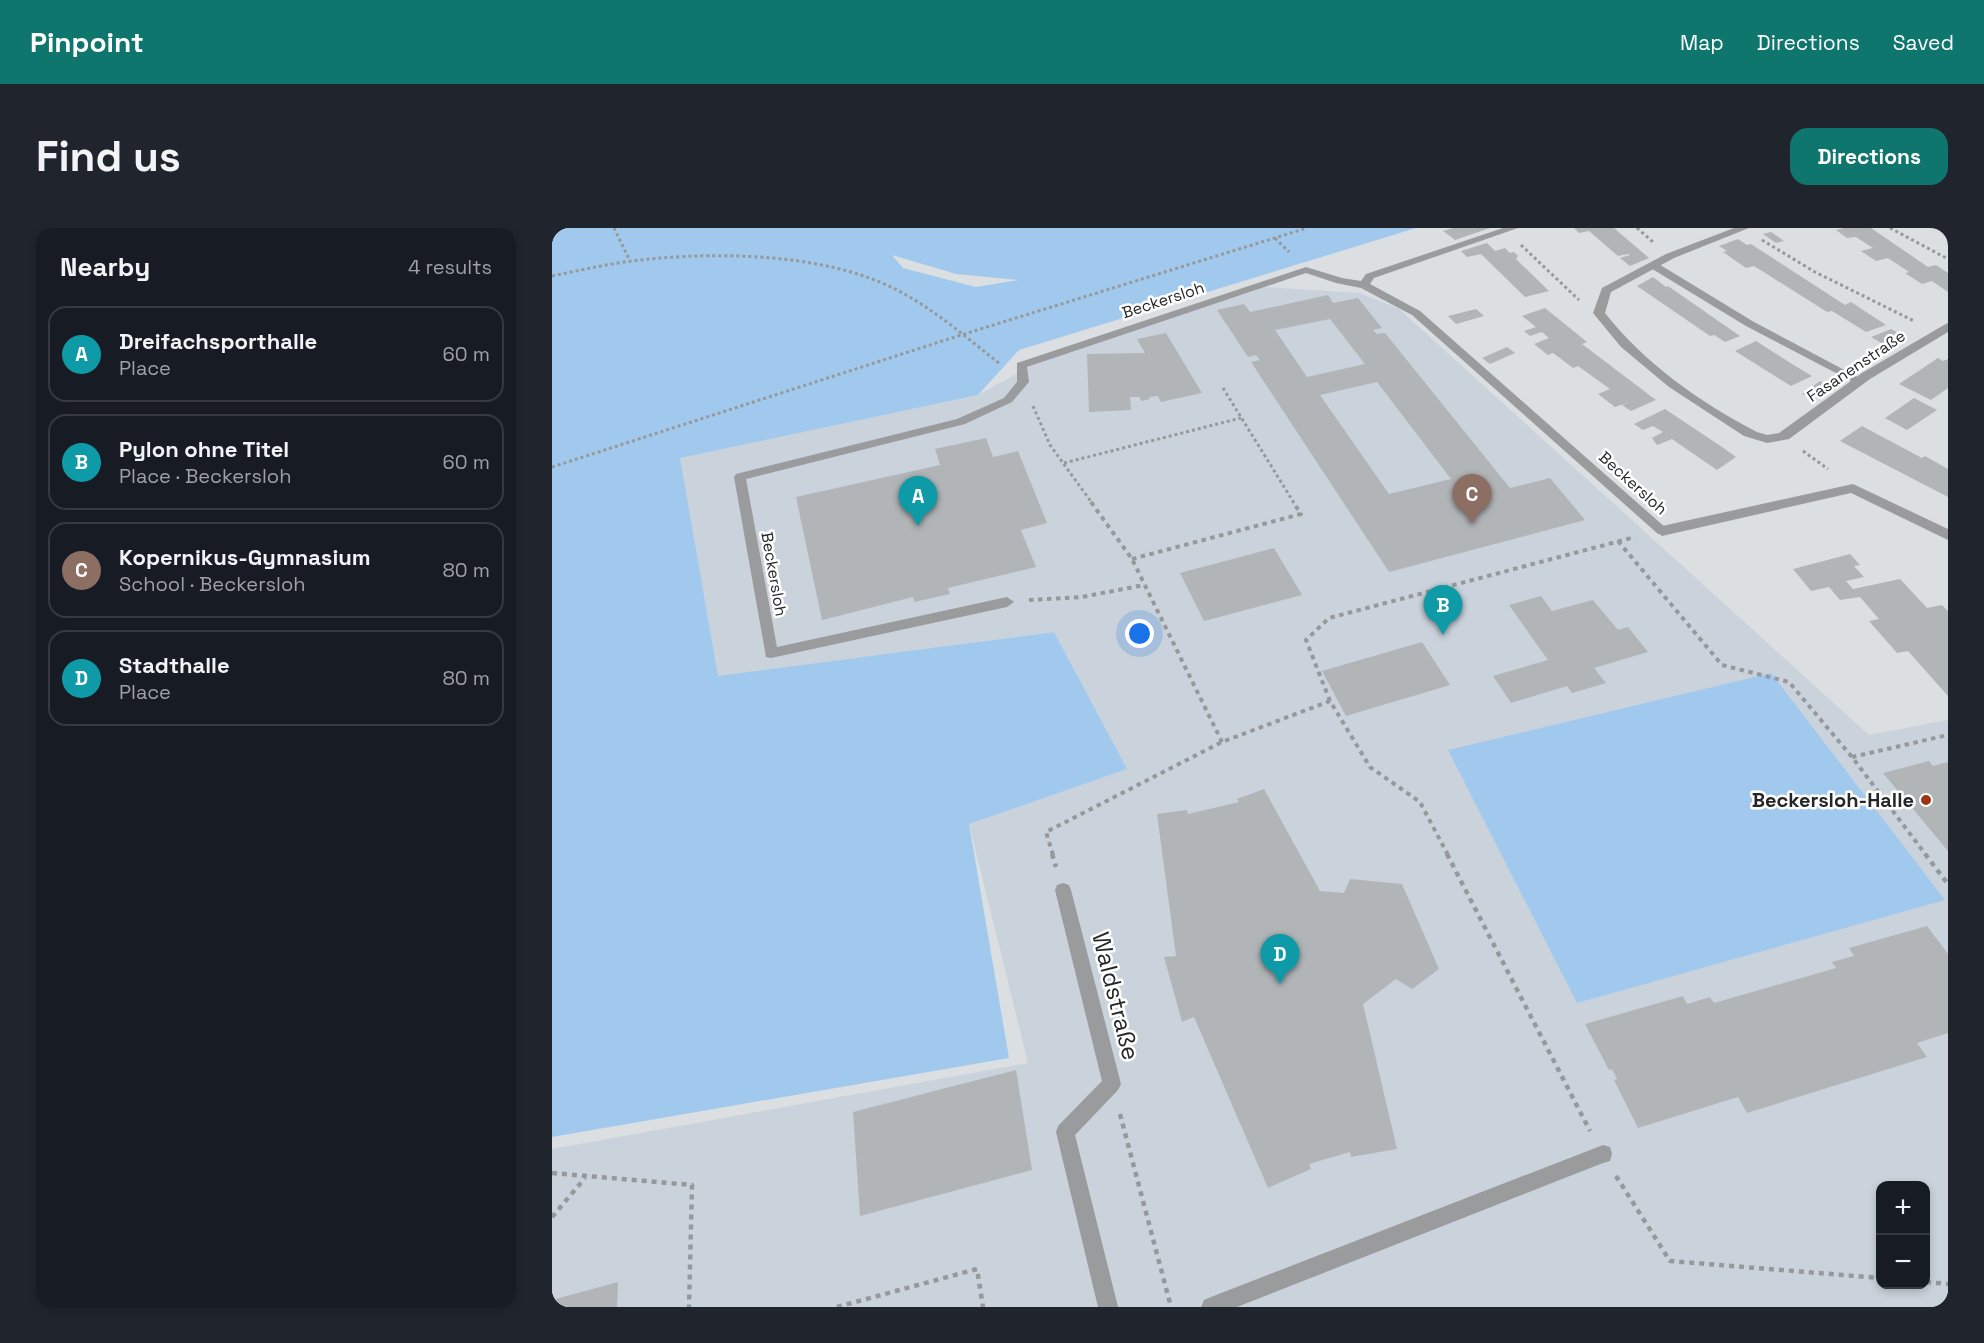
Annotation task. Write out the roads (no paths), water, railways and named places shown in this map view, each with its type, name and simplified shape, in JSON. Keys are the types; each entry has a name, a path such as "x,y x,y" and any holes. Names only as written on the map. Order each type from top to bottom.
{"street":[{"path":"1653,265 1670,256 1744,228"},
{"name":"Fasanenstraße","path":"1653,265 1606,290 1599,313 1614,334 1641,359 1704,405 1756,437 1771,440 1784,436 1859,381 1943,330"},
{"name":"Beckersloh","path":"1662,531 1853,488 1948,535"}],"lane":[{"path":"1364,285 1370,276 1509,229"},
{"path":"1653,265 1750,324 1859,381"},
{"name":"Beckersloh","path":"1007,602 771,653 740,477 961,422 1008,400 1023,382 1021,365 1306,270 1340,281 1364,285 1416,313 1662,531"},
{"name":"Waldstraße","path":"1063,890 1112,1084 1065,1132 1108,1307"},
{"path":"1211,1307 1602,1154"}],"place":[{"name":"Kopernikus-Gymnasium","path":"1472,524"},
{"name":"Dreifachsporthalle","path":"918,526"},
{"name":"Pylon ohne Titel","path":"1443,635"},
{"name":"Beckersloh-Halle","path":"1926,800"},
{"name":"Stadthalle","path":"1280,984"}]}
